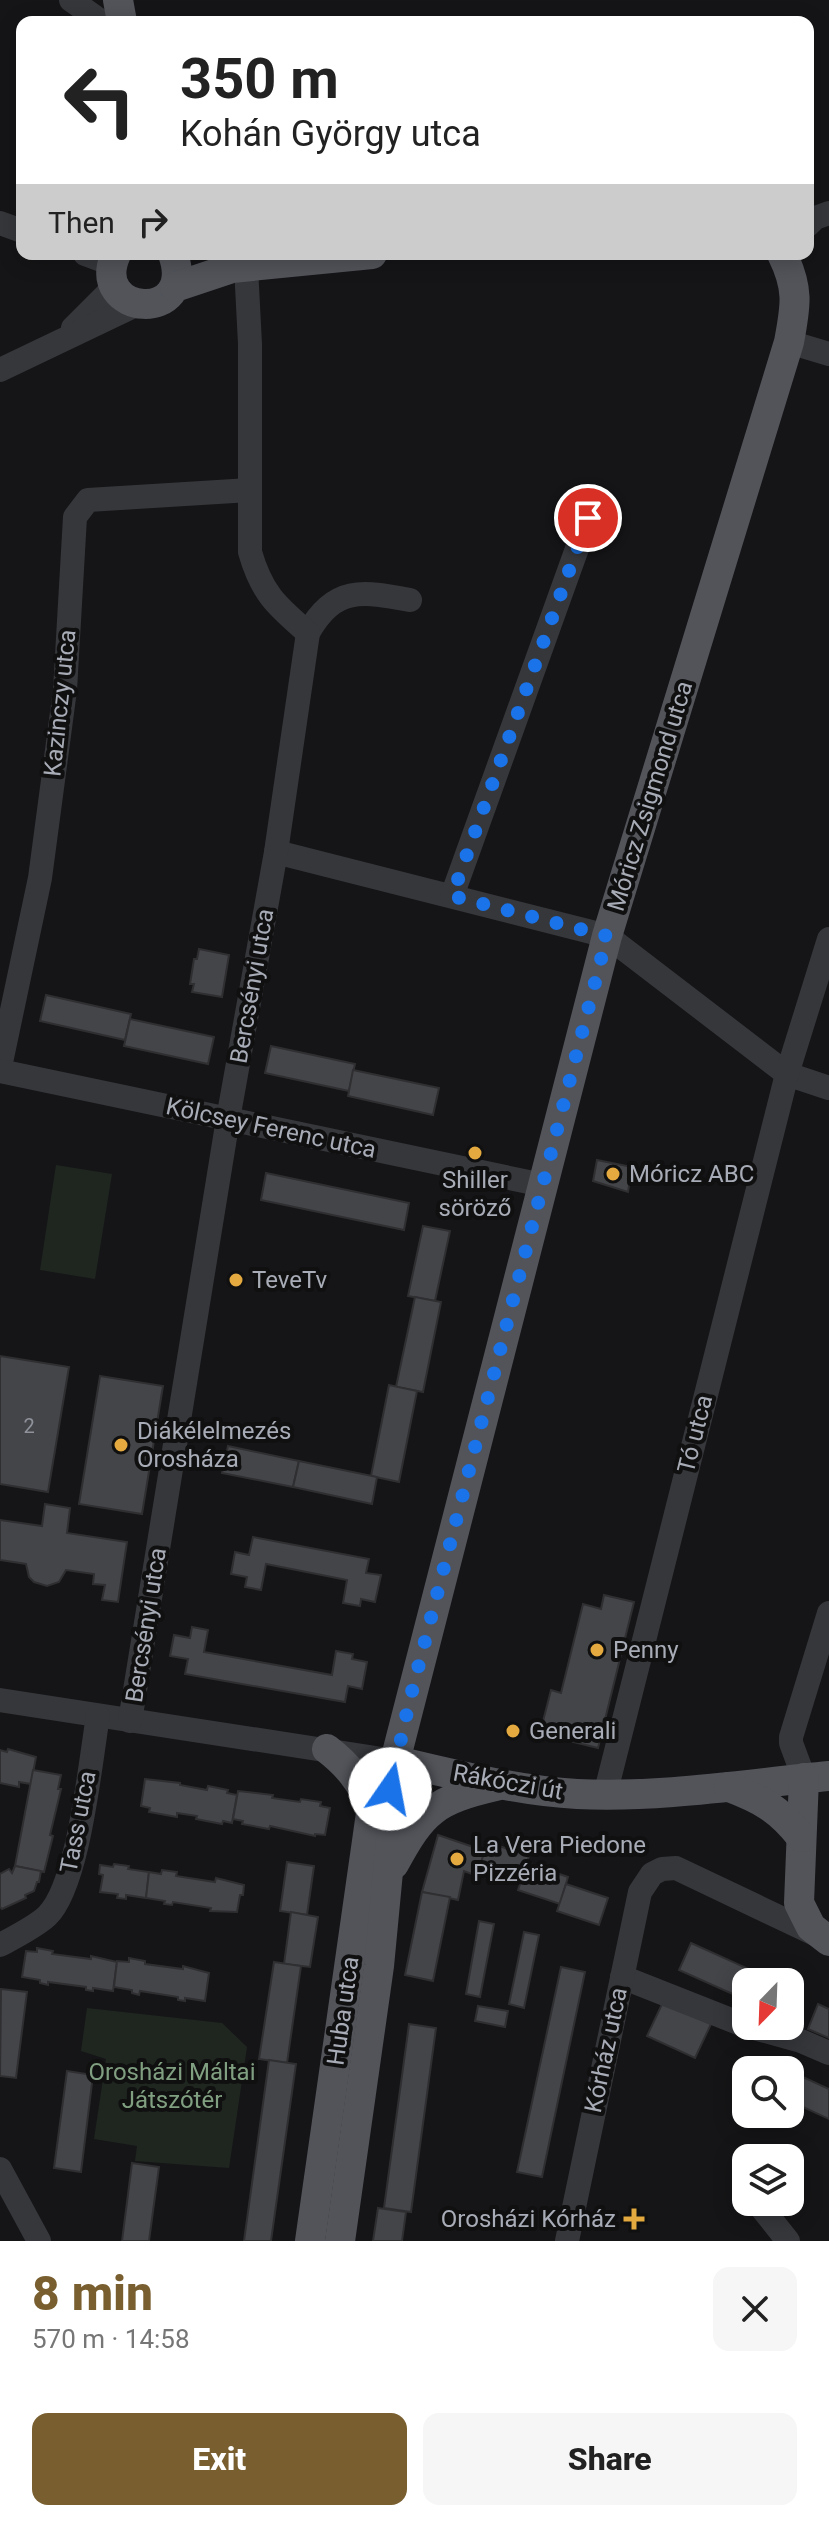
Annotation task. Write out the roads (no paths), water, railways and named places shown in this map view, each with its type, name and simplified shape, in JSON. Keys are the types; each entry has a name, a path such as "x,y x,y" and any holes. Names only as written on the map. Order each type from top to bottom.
{"main road":[{"path":"113,273 151,305 165,299 175,287 179,271 176,260"},
{"path":"204,260 239,267"},
{"path":"175,287 239,267 311,260"},
{"name":"Móricz Zsigmond utca","path":"386,1785 607,936 789,342 796,291 785,260"},
{"path":"327,1749 354,1773 386,1785"},
{"path":"816,1777 801,1837 799,1903 811,1927 825,1939"},
{"name":"Rákóczi út","path":"386,1785 506,1784 574,1794 605,1795 816,1777"},
{"path":"389,1873 412,1830 435,1808 459,1795 506,1784"},
{"name":"Huba utca","path":"340,2241 368,2054 389,1873 395,1798 386,1785"},
{"name":"Huba utca","path":"310,2241 386,1785"},
{"path":"727,1786 762,1799 779,1811 801,1837"}],"street":[{"path":"71,0 94,16"},
{"path":"239,267 250,344 250,552 258,579 275,605 308,633 319,612 340,597 375,594 410,600"},
{"path":"0,370 63,338 113,273"},
{"path":"789,342 829,354"},
{"name":"Kazinczy utca","path":"0,1069 42,862 65,690 75,517 88,500 250,490"},
{"path":"452,896 588,518"},
{"name":"Bercsényi utca","path":"130,1721 228,1119 276,852 308,633"},
{"path":"276,852 607,936 787,1074 829,1088"},
{"name":"Tó utca","path":"605,1795 787,1074 829,939"},
{"name":"Kölcsey Ferenc utca","path":"0,1069 543,1185"},
{"path":"816,1777 791,1743 791,1737 829,1613"},
{"name":"Rákóczi út","path":"0,1700 327,1749 386,1785"},
{"name":"Tass utca","path":"0,1945 47,1916 62,1895 73,1865 98,1716"},
{"name":"Kórház utca","path":"567,2241 640,1892 652,1874 662,1869 676,1868 737,1897"},
{"path":"737,1897 799,1903"},
{"path":"737,1897 825,1939"},
{"path":"622,1977 732,2020"},
{"path":"797,2040 829,2053"},
{"path":"0,2169 39,2241"},
{"path":"768,2216 788,2241"}],"place":[{"name":"Shiller söröző","path":"475,1153"},
{"name":"Móricz ABC","path":"613,1174"},
{"name":"TeveTv","path":"236,1280"},
{"name":"Diákélelmezés Orosháza","path":"121,1445"},
{"name":"Penny","path":"597,1650"},
{"name":"Generali","path":"513,1731"},
{"name":"La Vera Piedone Pizzéria","path":"457,1859"},
{"name":"Orosházi Kórház","path":"634,2219"}],"park label":[{"name":"Orosházi Máltai Játszótér","path":"172,2086"}]}
